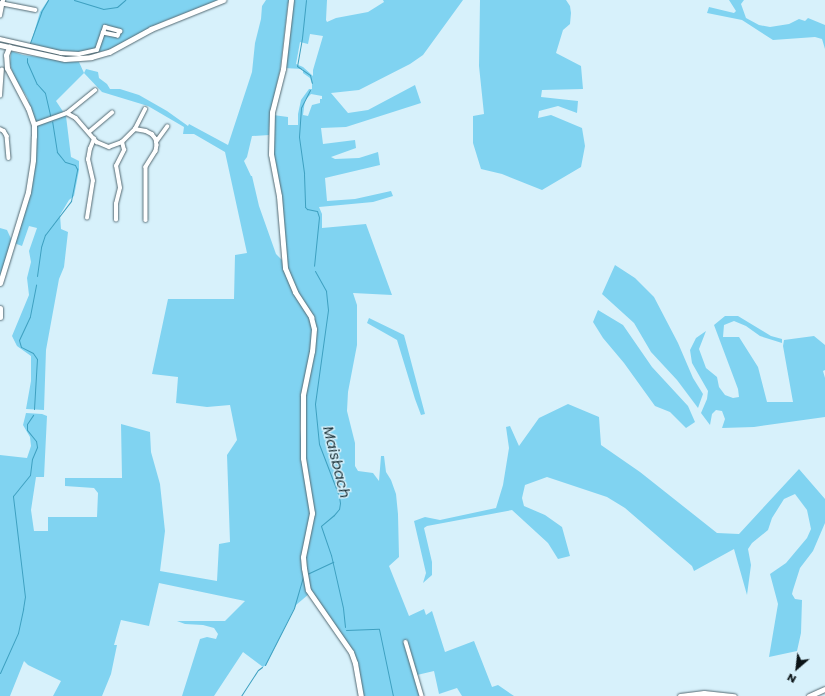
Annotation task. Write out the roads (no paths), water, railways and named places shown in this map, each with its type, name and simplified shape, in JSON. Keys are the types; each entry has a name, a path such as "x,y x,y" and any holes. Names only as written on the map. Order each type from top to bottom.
{"street":[{"path":"0,45 64,59 85,58 100,55 172,20 223,0"},
{"path":"291,0 283,69 272,112 271,154 279,196 285,268 295,292 311,317 314,329 312,351 303,400 303,458 312,513 303,557 304,573 310,593 351,652 355,663 361,696"},
{"path":"0,16 2,2 35,10"},
{"path":"0,39 61,53 79,54 97,50 103,33"},
{"path":"0,96 3,69 8,47"},
{"path":"0,283 28,192 33,160 34,125 28,108 3,69"},
{"path":"34,125 67,113 95,90"},
{"path":"67,113 76,118 94,139 109,147 122,142 135,129 146,109"},
{"path":"89,132 112,113"},
{"path":"156,142 168,127"},
{"path":"0,129 4,131 6,136 9,158"},
{"path":"135,129 152,134 156,142 156,151 146,167 146,220"},
{"path":"87,218 93,182 88,160 90,148 94,139"},
{"path":"116,220 116,204 120,188 116,166 124,150 122,142"},
{"path":"0,308 0,317"},
{"path":"406,642 422,696"},
{"path":"809,696 825,689"},
{"path":"680,696 704,693 734,696"}],"waterway":[{"path":"30,43 41,12 48,0"},
{"path":"74,0 103,9 117,7 125,0"},
{"name":"Maisbach","path":"306,0 297,66 310,75 312,83"},
{"path":"27,58 27,62 37,84 45,93 51,118"},
{"name":"Maisbach","path":"310,90 301,108 299,137 304,174 305,207 307,209 317,211 319,217 314,266"},
{"path":"37,276 41,247 45,235 71,201 77,169 75,165 65,162 57,152 52,121"},
{"name":"Maisbach","path":"315,271 326,291 328,310 315,404 319,444 339,496 340,503 339,509 321,526 331,555 343,608 345,627"},
{"path":"34,409 37,359 33,353 21,347 19,340 30,316 36,285"},
{"path":"0,673 18,633 25,597 13,496 30,475 32,459 37,447 36,441 27,430 27,424 33,415"},
{"path":"307,574 333,562"},
{"path":"265,665 294,608 303,576"},
{"name":"Maisbach","path":"346,630 379,629 393,696"},
{"path":"241,696 258,670 262,667"}]}
